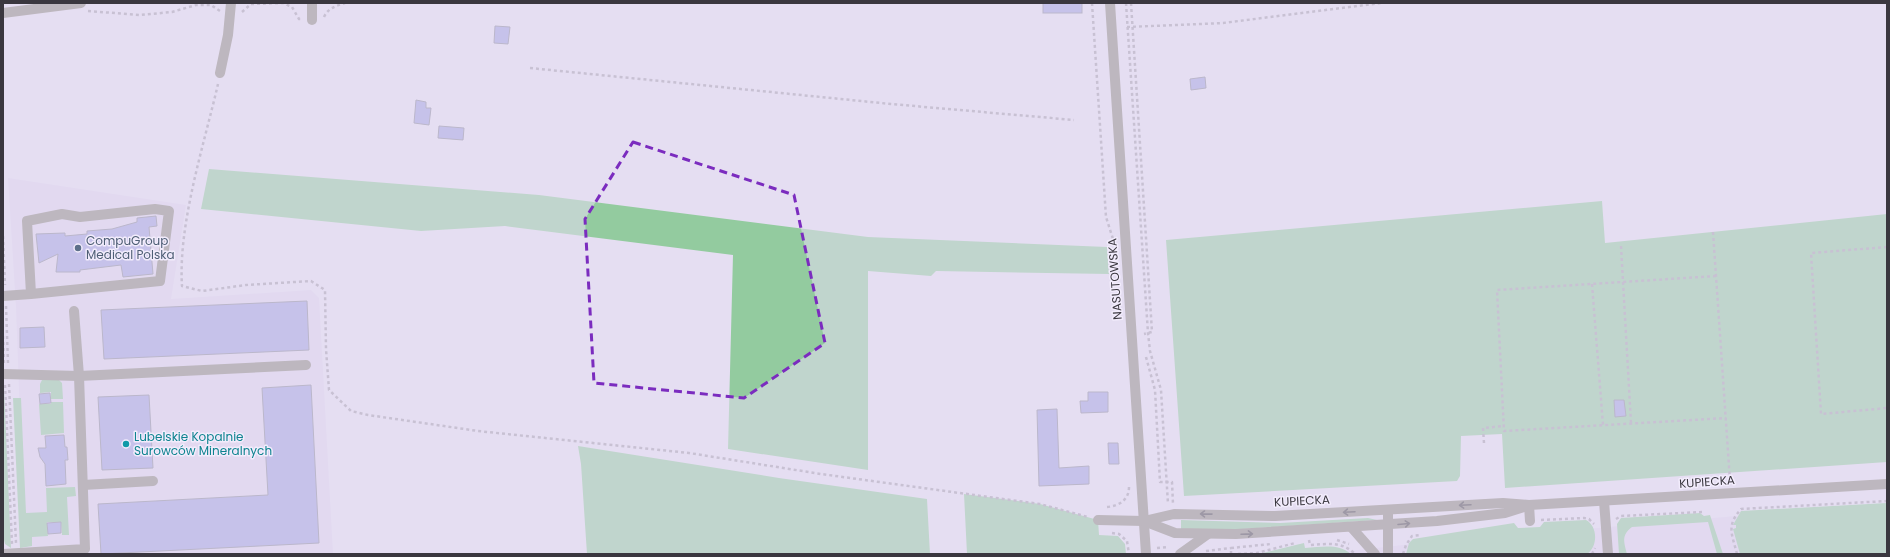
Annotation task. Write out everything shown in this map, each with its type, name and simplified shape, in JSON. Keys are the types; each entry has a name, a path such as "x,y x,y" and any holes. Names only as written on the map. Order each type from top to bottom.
{"street":[{"path":"220,73 231,16 231,3"},
{"path":"312,3 312,20"},
{"name":"NASUTOWSKA","path":"1110,3 1146,554"},
{"path":"3,13 81,7"},
{"path":"4,296 31,294 160,282 169,212 155,208 80,217 62,214 27,221 31,294"},
{"path":"3,554 85,549 79,376 74,311"},
{"path":"5,374 79,376 306,365"},
{"path":"82,485 153,481"},
{"name":"KUPIECKA","path":"1144,521 1171,514 1275,516 1504,503 1529,505 1887,484"},
{"path":"1604,501 1608,554"},
{"path":"1529,505 1530,521"},
{"name":"KUPIECKA","path":"1144,521 1170,532 1208,534 1389,525 1505,513 1529,505"},
{"path":"1388,510 1388,554"},
{"path":"1098,520 1144,521"},
{"path":"1352,528 1375,554"},
{"path":"1180,554 1208,534"}],"path":[{"path":"81,7 140,15 172,12 196,5 211,5 222,13 223,17 241,15 242,10 251,4 283,3 292,7 299,19 312,20 323,19 326,12 333,7 345,3"},
{"path":"1092,3 1106,217 1113,245"},
{"path":"1126,3 1148,333 1150,351 1161,390 1167,482 1171,514"},
{"path":"1131,3 1152,332 1144,333 1145,346"},
{"path":"1111,28 1223,23 1381,3"},
{"path":"530,68 891,104 1074,120"},
{"path":"220,73 191,199 181,264 182,286 202,291 246,285 311,281 325,290 326,349 329,390 351,411 478,431 560,438 689,453 821,474 1040,504 1098,520"},
{"path":"1714,232 1730,482"},
{"path":"3,236 5,374"},
{"path":"1621,246 1631,423"},
{"path":"1887,247 1811,253 1821,414 1887,408"},
{"path":"1716,276 1497,290 1504,431 1726,418"},
{"path":"1592,284 1603,425"},
{"path":"3,336 14,553"},
{"path":"1146,352 1155,390 1160,482"},
{"path":"1484,443 1483,428 1504,426"},
{"path":"1152,483 1172,482 1171,514"},
{"path":"1107,507 1119,505 1126,498 1129,490 1128,484"},
{"path":"1738,554 1731,525 1735,516 1741,509 1887,501"},
{"path":"1621,516 1702,512"},
{"path":"1530,521 1584,518 1589,519 1597,531"},
{"path":"1109,533 1124,537 1127,541 1129,552 1135,550"},
{"path":"1403,554 1406,545 1412,536 1426,534"},
{"path":"1304,537 1309,536 1310,545 1342,545 1355,554"},
{"path":"1305,541 1336,539 1345,541 1351,545"},
{"path":"1238,554 1257,553 1301,541"},
{"path":"1199,552 1262,546 1275,543"},
{"path":"1592,554 1597,545"},
{"path":"1156,548 1168,547"},
{"path":"1231,548 1232,554"}],"highlighted area":[{"path":"633,142 794,195 825,343 744,398 594,383 585,219"}],"shaded area":[{"path":"8,178 186,205 171,299 311,290 319,298 333,554 25,554 16,307"},
{"path":"1887,503 1887,554 1321,554 1421,543"}],"green space":[{"path":"209,169 539,195 868,237 1107,247 1109,274 936,271 931,276 868,271 868,470 728,449 733,255 505,226 421,231 201,209"},
{"path":"1602,201 1605,243 1887,214 1887,462 1505,488 1502,434 1461,436 1460,476 1457,481 1184,496 1166,240"},
{"path":"42,380 59,380 62,383 63,399 51,399 51,392 40,393 40,384"},
{"path":"3,386 11,548 5,544 4,540"},
{"path":"13,398 21,398 26,513 47,512 46,488 75,487 76,496 67,497 69,535 62,535 61,522 47,522 48,536 32,537 32,546 20,548"},
{"path":"51,402 63,402 64,433 41,435 39,404 51,404"},
{"path":"578,446 779,478 927,499 930,554 587,554 581,464"},
{"path":"964,494 1040,504 1098,520 1099,535 1118,536 1125,544 1126,554 967,554"},
{"path":"1887,503 1887,554 1740,554 1733,529 1736,528 1736,525 1733,525 1741,511"},
{"path":"1700,513 1704,516 1710,515 1723,554 1717,554 1708,522 1632,527 1626,533 1624,539 1627,554 1619,554 1617,524 1621,518"},
{"path":"1368,518 1377,520 1243,529 1181,529 1181,520 1280,523"},
{"path":"1586,520 1593,527 1595,537 1593,547 1587,554 1406,554 1409,543 1413,539 1514,523 1518,528 1540,527 1544,522"},
{"path":"1304,543 1305,548 1335,547 1341,548 1351,554 1259,554"}],"building":[{"path":"1043,3 1082,3 1082,13 1043,13"},
{"path":"495,26 510,27 508,44 494,43"},
{"path":"1205,77 1206,88 1191,90 1190,79"},
{"path":"416,100 426,102 426,108 431,108 429,125 414,123"},
{"path":"439,126 464,128 463,140 438,138"},
{"name":"CompuGroup Medical Polska","path":"156,216 157,226 149,227 153,274 123,277 121,265 80,270 80,272 56,272 58,254 39,263 36,234 65,233 65,236 87,234 87,231 112,229 137,222 137,218"},
{"path":"307,301 309,350 104,359 101,310"},
{"path":"44,327 45,347 20,348 20,328"},
{"path":"311,385 319,543 101,554 98,504 268,495 262,388"},
{"path":"1088,392 1108,392 1108,412 1081,413 1080,401 1088,401"},
{"path":"50,393 51,403 40,404 39,394"},
{"name":"Lubelskie Kopalnie Surowców Mineralnych","path":"149,395 153,468 102,470 98,397"},
{"path":"1614,400 1624,400 1626,416 1615,417"},
{"path":"1057,409 1059,468 1089,466 1089,484 1039,486 1037,410"},
{"path":"64,435 68,460 65,460 66,484 46,486 45,464 40,457 38,448 46,448 45,436"},
{"path":"1108,443 1118,443 1119,464 1109,464"},
{"path":"61,522 61,533 48,534 47,523"}],"place":[{"name":"CompuGroup Medical Polska","path":"78,248"},
{"name":"Lubelskie Kopalnie Surowców Mineralnych","path":"126,444"}]}
